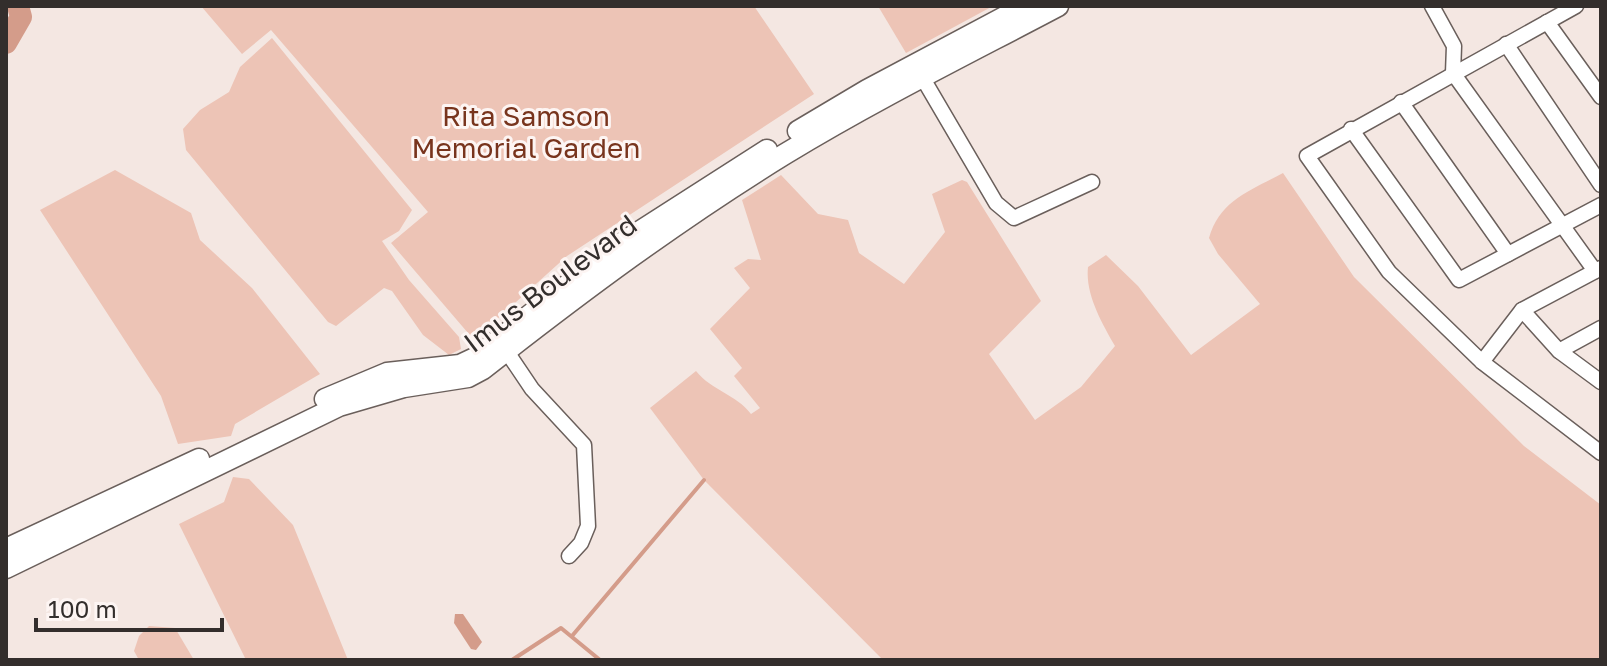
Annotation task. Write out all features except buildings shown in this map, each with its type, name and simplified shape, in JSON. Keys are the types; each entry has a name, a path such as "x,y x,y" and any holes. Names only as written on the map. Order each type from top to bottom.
{"main road":[{"name":"Imus Boulevard","path":"6,568 339,406 404,387 468,377 503,345 618,254 1025,6"},
{"name":"Imus Boulevard","path":"919,71 1058,6"},
{"name":"Imus Boulevard","path":"6,549 365,380 408,369 460,365 503,345"}],"street":[{"path":"1432,6 1454,46 1453,73 1561,226 1598,270 1522,310 1482,362"},
{"path":"1576,6 1307,156 1389,272 1482,362 1601,453"},
{"path":"1547,22 1601,97"},
{"path":"1506,44 1601,185"},
{"path":"919,71 996,203 1014,218 1092,182"},
{"path":"1401,102 1508,254"},
{"path":"1351,129 1459,280 1601,205"},
{"path":"1522,310 1559,351 1601,382"},
{"path":"1559,351 1601,328"},
{"path":"503,345 532,389 584,445 588,526 581,543 569,556"}],"green space":[{"name":"Rita Samson Memorial Garden","path":"201,6 754,6 814,94 567,256 474,340 391,243 428,212 271,30 242,54"},
{"path":"878,6 993,6 906,53"},
{"path":"272,38 412,210 399,231 382,241 409,280 459,337 461,349 449,355 423,335 392,291 384,288 336,326 328,322 186,150 183,129 200,110 229,92 240,67"},
{"path":"115,170 191,213 200,240 252,288 320,374 235,424 231,436 178,444 161,396 40,210"},
{"path":"1283,173 1354,277 1524,446 1601,505 1601,660 883,660 704,480 650,408 696,371 751,414 760,408 734,376 742,368 710,329 750,288 734,268 748,259 761,260 742,200 781,175 818,214 848,220 859,253 904,284 945,232 932,194 962,180 967,182 1041,301 989,354 1035,420 1081,387 1115,346 1089,288 1088,267 1106,255 1138,286 1191,355 1260,304 1218,254 1209,238 1214,225 1229,205"},
{"path":"233,477 249,479 293,525 348,660 246,660 179,524 224,502"},
{"path":"149,626 175,628 194,660 139,660 134,651 139,636"}],"shaded area":[{"path":"455,614 463,614 482,642 476,650 471,649 454,623"}],"waterway":[{"path":"6,43 21,17 18,6"},
{"path":"572,636 704,480"},
{"path":"512,660 561,628 600,660"}]}
